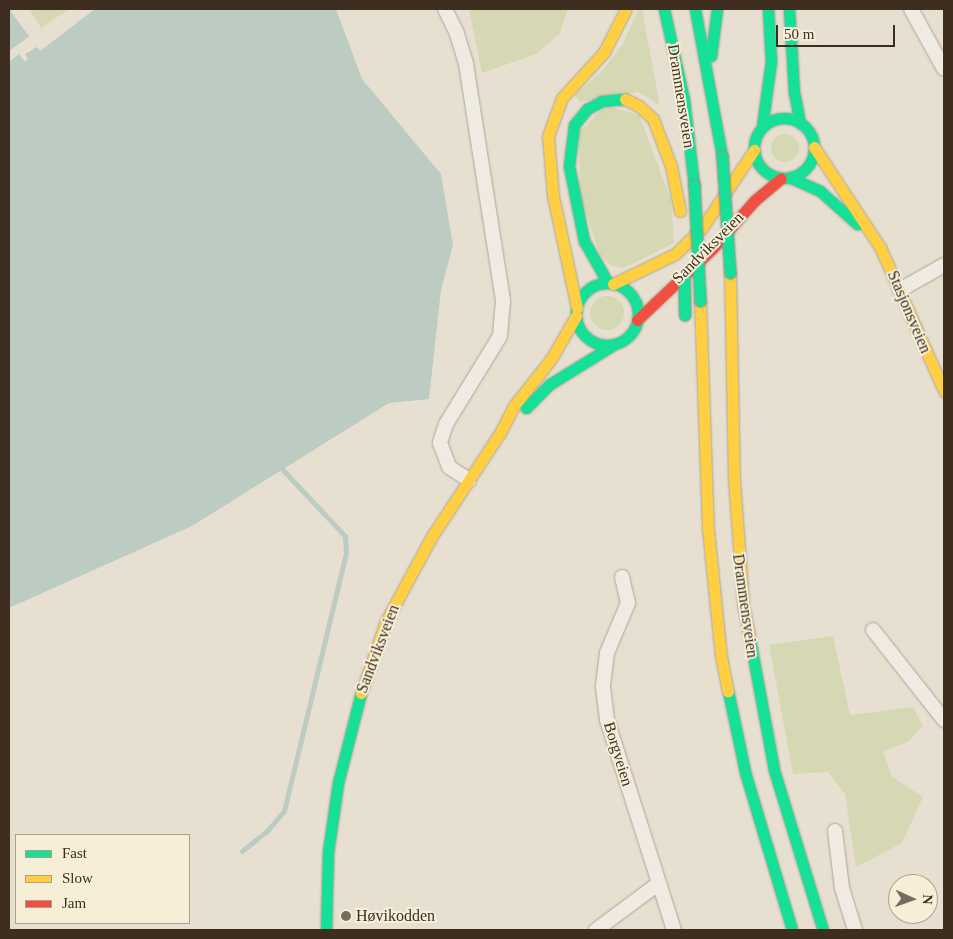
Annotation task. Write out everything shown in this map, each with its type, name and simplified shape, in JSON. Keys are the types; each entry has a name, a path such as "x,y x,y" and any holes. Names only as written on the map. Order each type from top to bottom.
{"main road":[{"path":"576,312 588,290 611,284 625,289 634,300 637,320 630,335 615,344 591,341 580,330 576,312 553,196 548,136 562,98 604,52 626,9"},
{"name":"Drammensveien","path":"664,9 684,100 694,185 702,344 708,529 720,656 745,772 792,930"},
{"name":"Drammensveien","path":"694,9 709,76 722,156 730,274 734,480 743,604 774,770 823,930"},
{"path":"709,76 717,9"},
{"path":"762,127 780,118 800,123 810,133 814,147 808,167 786,178 762,169 754,150 762,127 771,61 768,9"},
{"path":"789,9 794,92 800,123"},
{"path":"611,284 584,241 569,166 574,125 587,108 602,101 624,99 639,106 653,118 671,166 681,220 685,315 702,344"},
{"name":"Stasjonsveien","path":"814,147 870,234 900,290 944,391"},
{"name":"Sandviksveien","path":"611,284 657,266 675,254 696,235 736,181 754,150"},
{"name":"Sandviksveien","path":"637,320 713,248 754,201 786,178"},
{"name":"Stasjonsveien","path":"786,178 820,191 870,234"},
{"name":"Sandviksveien","path":"326,930 325,890 338,783 368,669 402,586 500,433 514,406 551,359 576,312"},
{"name":"Sandviksveien","path":"500,433 550,384 615,344"}],"street":[{"path":"445,9 457,34 466,64 503,301 500,336 446,424 440,444 450,467 469,480"},
{"path":"911,9 944,69"},
{"path":"900,290 944,265"},
{"name":"Borgveien","path":"622,577 628,603 607,653 604,695 607,720 674,930"},
{"path":"873,630 944,720"},
{"path":"835,831 842,888 855,930"},
{"path":"596,930 658,884"}],"green space":[{"path":"29,9 69,9 41,28"},
{"path":"469,9 568,9 560,33 536,54 482,73"},
{"path":"638,9 642,9 660,106 639,92 580,102 575,95 601,72 623,44"},
{"path":"610,107 639,115 671,200 674,243 624,268 612,266 600,255 580,194 579,133 602,109"},
{"path":"785,134 795,138 799,148 795,158 785,162 775,158 771,148 775,138"},
{"path":"607,296 614,297 619,301 623,306 623,320 619,325 614,329 607,330 600,329 595,325 591,320 590,313 591,306 595,301 600,297"},
{"path":"833,636 850,715 913,707 923,726 909,741 883,752 892,777 923,797 902,843 856,867 845,794 828,772 793,774 769,645"}],"shaded area":[{"path":"9,9 40,51 95,9 336,9 362,79 441,174 453,245 441,290 429,399 389,403 192,526 9,608"}],"pier":[{"path":"30,36 37,47 25,54 28,59 25,62 19,54 9,62 9,51"}],"waterway":[{"path":"242,851 267,831 284,811 346,552 345,536 282,469"}],"traffic: fast":[{"path":"664,9 684,100 694,185"},
{"path":"695,9 722,156"},
{"path":"711,56 717,9"},
{"path":"762,127 771,61 768,9"},
{"path":"789,9 794,92 800,123"},
{"path":"608,283 584,241 569,166 574,125 587,109 602,101 625,99"},
{"path":"778,118 790,118 801,123 809,131 814,142 814,148 812,160 801,173 790,178 778,178 767,173 759,165 754,154 754,142 759,131 767,123 778,118"},
{"path":"722,156 730,273"},
{"path":"791,178 820,191 857,224"},
{"path":"694,185 700,301"},
{"path":"684,276 685,315"},
{"path":"607,283 624,288 629,292 633,297 638,314 633,331 629,336 624,340 607,345 590,340 585,336 581,331 576,314 581,297 585,292 590,288 607,283"},
{"path":"526,408 550,384 615,344"},
{"path":"750,640 774,770 823,930"},
{"path":"728,691 745,772 792,930"},
{"path":"326,930 328,852 338,783 361,693"}],"traffic: slow":[{"path":"577,308 553,196 548,136 562,98 604,52 626,9"},
{"path":"625,99 639,106 653,119 671,166 680,211"},
{"path":"814,147 880,247 944,391"},
{"path":"613,284 675,254 702,228 754,150"},
{"path":"730,273 734,480 743,604 750,640"},
{"path":"700,301 708,529 721,656 728,691"},
{"path":"361,693 386,621 432,536 500,433 513,407 551,359 576,316"}],"traffic: jam":[{"path":"637,320 713,248 754,201 781,178"}],"place":[{"name":"Høvikodden","path":"346,916"}]}
